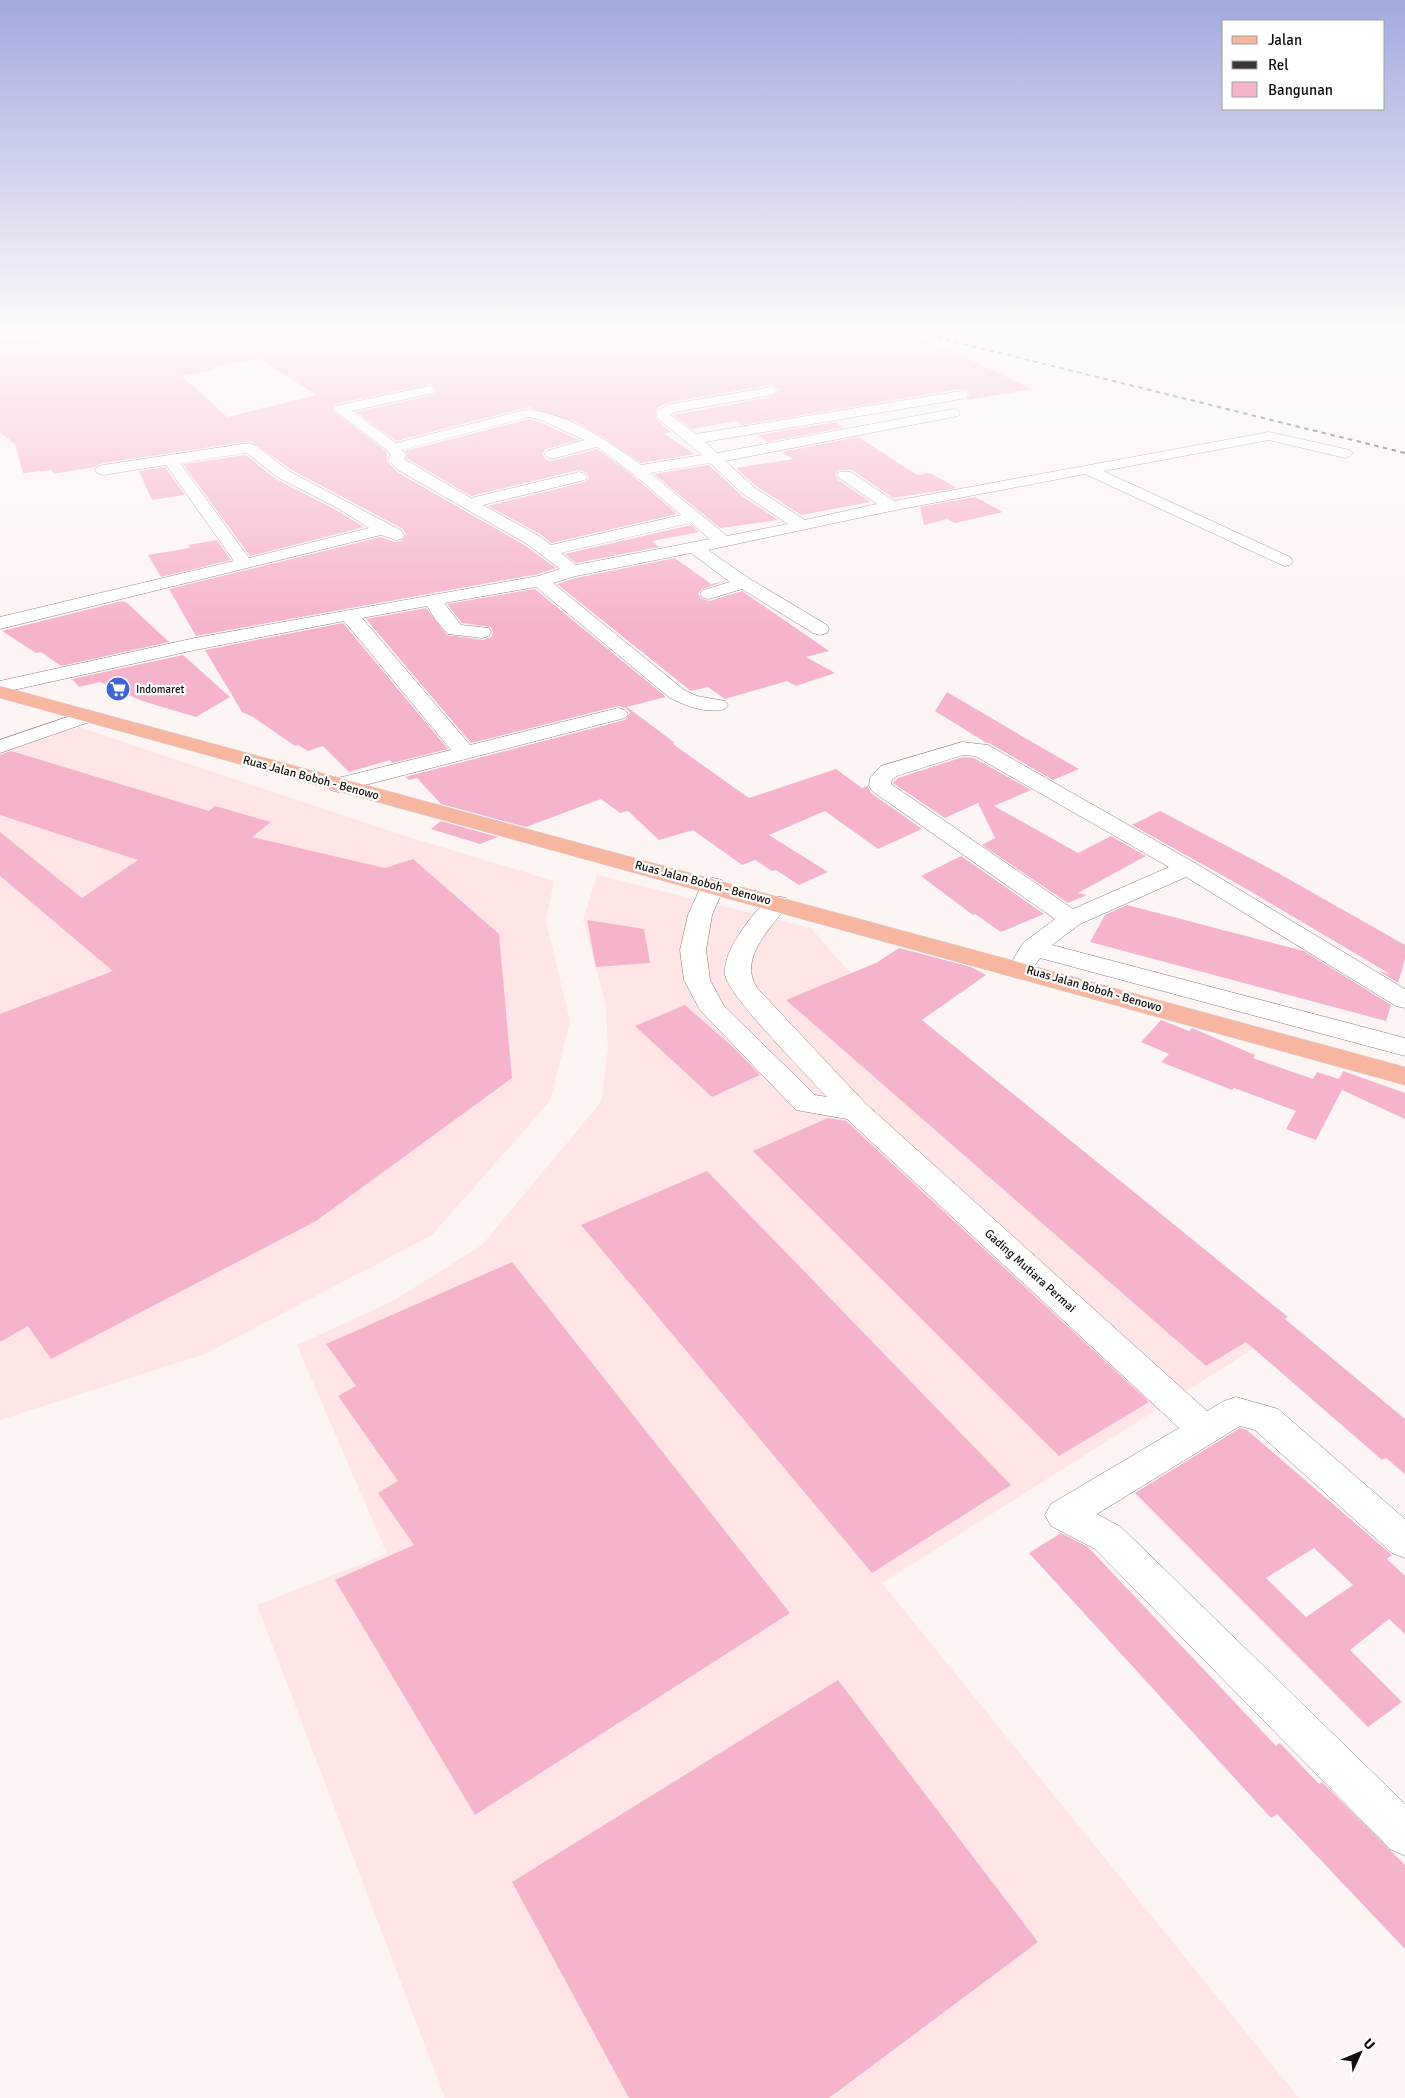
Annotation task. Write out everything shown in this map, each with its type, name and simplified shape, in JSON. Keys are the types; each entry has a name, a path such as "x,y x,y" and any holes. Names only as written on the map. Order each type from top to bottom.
{"main road":[{"name":"Ruas Jalan Boboh - Benowo","path":"0,692 777,903 1026,958 1405,1076"}],"street":[{"path":"363,429 393,448 398,455 396,460 404,467 533,540 573,571"},
{"path":"393,448 467,429"},
{"path":"572,429 600,442 638,470 663,494 696,517 723,541"},
{"path":"679,429 714,457 749,490 801,525"},
{"path":"693,439 754,429"},
{"path":"638,470 756,451 874,429"},
{"path":"0,686 195,644 433,599 540,581 573,571 891,506 1258,437 1279,438 1345,453"},
{"path":"552,454 600,442"},
{"path":"0,623 245,564 389,532 346,506 283,474 250,448 103,470"},
{"path":"170,460 245,564"},
{"path":"1087,469 1284,561"},
{"path":"845,474 891,506"},
{"path":"470,503 579,476"},
{"path":"548,551 696,517"},
{"path":"693,547 744,583 820,629"},
{"path":"540,581 677,694 692,701 718,705"},
{"path":"709,594 744,583"},
{"path":"433,599 442,615 455,630 482,632"},
{"path":"349,615 466,754"},
{"path":"338,785 618,714"},
{"path":"0,747 88,716"},
{"path":"1071,918 880,786 880,778 889,770 962,748 980,750 1187,868 1405,1000"},
{"path":"1026,958 1071,918 1187,868"},
{"path":"713,885 700,915 693,950 697,980 713,1010 806,1103 856,1111"},
{"path":"697,980 738,978 737,966 754,930 777,903"},
{"path":"1026,958 1405,1047"},
{"name":"Gading Mutiara Permai","path":"738,978 747,993 856,1111 1205,1430"},
{"path":"1400,1820 1108,1538 1064,1515 1236,1411 1266,1419 1405,1542"}],"shaded area":[{"path":"79,727 399,834 554,881 546,921 570,1021 550,1101 432,1235 205,1354 0,1420 0,753"},
{"path":"597,875 811,928 844,966 1291,1325 882,1583 1299,2098 445,2098 257,1605 387,1554 297,1345 393,1301 482,1245 601,1102 608,1049 606,1005 583,920"}],"building":[{"path":"0,429 357,429 387,452 387,461 397,472 526,546 556,568 538,574 196,636 169,589 381,537 395,542 402,541 406,534 403,529 290,469 251,441 103,463 95,467 53,474 52,470 23,473 15,444 0,432"},
{"path":"379,429 443,429 396,441"},
{"path":"491,429 555,429 579,440 546,449 542,454 546,459 552,461 597,449 631,474 677,514 551,543 540,534 488,506 585,482 589,478 586,472 579,470 471,496 406,458 407,454 405,451"},
{"path":"588,429 667,429 671,432 663,433 695,454 641,463"},
{"path":"794,429 838,429 767,442 758,435"},
{"path":"858,437 917,475 930,473 957,488 893,498 852,470 839,470 835,474 838,480 871,502 801,515 756,486 736,468 793,459 782,452"},
{"path":"246,455 276,479 338,511 364,527 250,556 183,464"},
{"path":"709,465 742,496 778,520 720,528 654,474"},
{"path":"165,467 185,495 152,500 139,471"},
{"path":"975,497 1003,512 955,523 947,519 924,525 920,507"},
{"path":"691,525 699,532 652,541 659,547 576,563 565,554"},
{"path":"217,540 231,560 161,577 148,555 190,548 188,545"},
{"path":"675,558 711,584 726,581 702,589 698,594 702,599 710,601 742,591 829,651 806,657 835,673 796,686 787,681 725,699 708,687 691,691 557,584 576,578"},
{"path":"535,589 666,697 627,707 675,743 673,744 749,798 836,769 862,788 867,786 871,793 922,829 878,849 825,811 769,835 828,872 799,885 776,870 772,871 755,860 742,865 693,830 659,840 628,811 620,813 601,799 526,827 441,804 417,778 409,780 405,777 625,720 630,713 626,708 618,706 471,743 366,619 426,608 447,635 483,640 491,637 493,633 491,627 462,623 447,604"},
{"path":"122,601 127,603 169,642 61,666 41,652 36,653 2,631"},
{"path":"343,623 448,749 392,763 390,760 349,772 323,746 308,751 298,745 295,746 253,717 242,712 205,650"},
{"path":"183,655 230,697 196,717 142,701 100,682 79,687 72,679"},
{"path":"947,692 1079,769 1053,780 989,743 983,742 985,742 935,711"},
{"path":"11,751 209,811 215,806 271,822 252,837 385,868 413,859 499,934 512,1078 316,1221 51,1359 28,1326 0,1342 0,1014 113,971 0,876 0,832 82,898 138,860 0,815 0,755"},
{"path":"963,757 974,758 1031,790 994,806 1078,853 1111,836 1146,856 1078,893 1087,895 1068,903 982,845 995,838 978,803 945,818 893,783 898,778"},
{"path":"1160,811 1269,868 1405,945 1405,959 1398,983 1379,971 1390,974 1236,883 1132,825"},
{"path":"441,821 498,837 480,844 431,829"},
{"path":"961,856 1044,914 1001,932 975,914 973,915 921,876"},
{"path":"1127,905 1304,951 1391,1005 1386,1021 1090,942 1105,915"},
{"path":"587,920 644,929 650,963 596,967"},
{"path":"899,948 971,967 986,975 922,1020 1288,1317 1285,1319 1405,1419 1405,1474 1386,1458 1382,1460 1246,1342 1206,1366 786,1000 876,963"},
{"path":"685,1005 734,1048 760,1075 712,1097 635,1026"},
{"path":"1161,1020 1189,1031 1192,1028 1255,1055 1253,1058 1313,1079 1317,1072 1339,1079 1343,1071 1405,1093 1405,1119 1342,1090 1316,1140 1286,1129 1296,1111 1234,1088 1232,1090 1161,1062 1169,1054 1141,1042"},
{"path":"828,1118 846,1121 1149,1402 1059,1456 753,1151"},
{"path":"707,1171 1011,1485 872,1573 581,1225"},
{"path":"512,1262 790,1613 475,1815 335,1580 414,1545 378,1493 398,1481 338,1396 356,1386 326,1344"},
{"path":"1240,1428 1247,1430 1392,1555 1387,1559 1405,1576 1405,1634 1389,1619 1350,1650 1402,1702 1368,1727 1135,1493","holes":["1314,1548 1353,1585 1306,1617 1266,1578"]},
{"path":"1061,1533 1088,1547 1276,1746 1280,1743 1319,1784 1322,1782 1405,1865 1405,1949 1277,1814 1271,1818 1029,1553"},
{"path":"838,1680 1038,1942 829,2098 629,2098 512,1882"}],"railway":[{"path":"1307,429 1405,453"}],"place":[{"name":"Indomaret","path":"118,689"}]}
